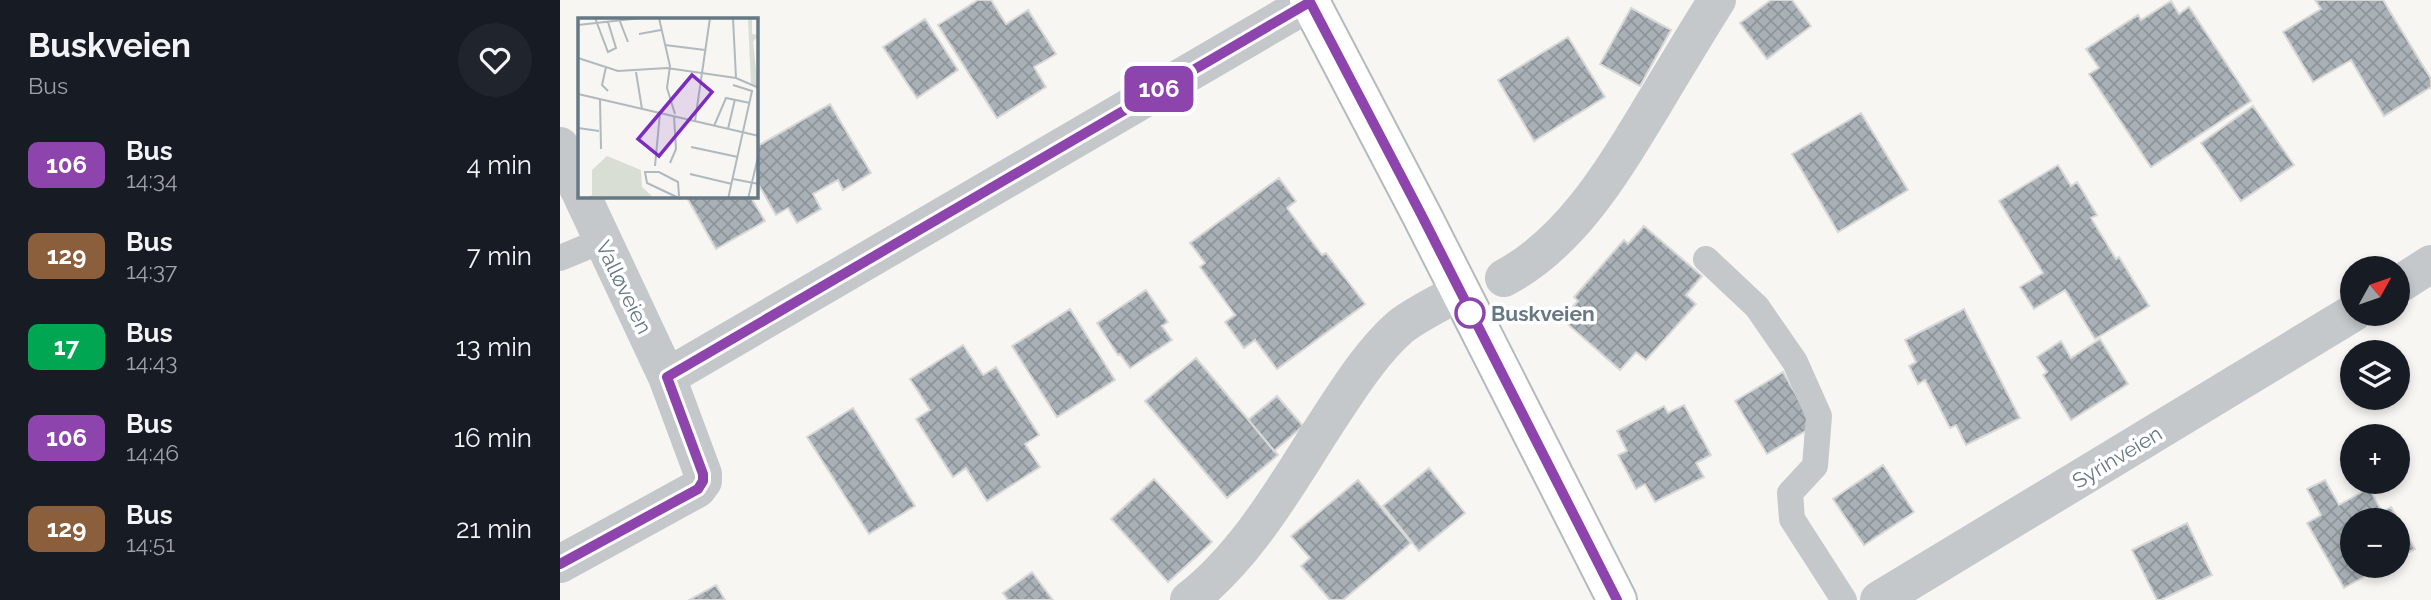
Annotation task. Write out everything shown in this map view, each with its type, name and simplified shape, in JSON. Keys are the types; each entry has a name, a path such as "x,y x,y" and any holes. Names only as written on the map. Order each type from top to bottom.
{"main road":[{"path":"1310,1 1617,600"}],"street":[{"path":"1504,278 1521,270 1569,227 1602,185 1717,0"},
{"path":"667,377 1310,1"},
{"path":"560,146 578,188"},
{"name":"Valløveien","path":"560,564 698,489 703,481 703,474 667,377 583,198"},
{"path":"2410,277 2431,264"},
{"path":"1189,600 1209,584 1250,538 1358,375 1374,356 1399,328 1460,292"},
{"name":"Syrinveien","path":"1879,600 2340,321"}],"lane":[{"path":"560,258 601,241"},
{"path":"1706,259 1757,307 1795,362 1819,416 1815,466 1790,493 1792,519 1844,600"}],"building":[{"path":"978,0 991,0 1006,24 1028,10 1056,54 1034,67 1046,87 997,118 938,25"},
{"path":"1771,0 1792,0 1811,26 1767,59 1740,23"},
{"path":"2315,0 2383,0 2431,79 2431,87 2384,116 2351,60 2313,82 2283,32 2321,9"},
{"path":"2171,1 2179,14 2189,7 2251,101 2151,167 2089,74 2099,68 2086,49 2138,15 2141,20"},
{"path":"1631,8 1671,30 1640,86 1600,64"},
{"path":"925,19 958,70 917,98 883,47"},
{"path":"1568,37 1605,97 1534,141 1498,80"},
{"path":"830,104 871,173 843,190 838,180 813,194 821,209 797,223 788,208 776,215 758,184 758,146"},
{"path":"2253,106 2294,165 2241,201 2201,143"},
{"path":"1861,113 1908,190 1838,232 1792,154"},
{"path":"2058,165 2071,186 2077,182 2097,215 2091,218 2149,306 2095,339 2065,290 2034,309 2020,287 2043,273 1999,201"},
{"path":"1279,178 1296,201 1287,208 1322,255 1326,253 1365,304 1277,369 1255,340 1244,348 1225,322 1235,315 1200,267 1205,263 1190,243"},
{"path":"687,198 751,198 765,221 716,249"},
{"path":"1644,226 1702,276 1686,295 1696,304 1646,360 1636,352 1620,370 1562,319 1578,301 1574,297 1624,240 1628,244"},
{"path":"1146,290 1168,322 1162,326 1172,340 1130,368 1097,323"},
{"path":"1070,309 1115,380 1057,417 1012,346"},
{"path":"1964,309 2020,418 1966,445 1956,425 1950,428 1925,380 1918,384 1909,366 1916,362 1905,340"},
{"path":"2100,339 2128,384 2071,420 2043,375 2047,372 2037,357 2061,341 2071,358"},
{"path":"963,345 983,375 996,367 1039,435 1025,444 1040,467 987,501 966,468 953,477 916,419 930,410 910,379"},
{"path":"1196,358 1278,455 1227,498 1145,401"},
{"path":"1783,372 1814,426 1767,454 1735,401"},
{"path":"1277,396 1303,426 1274,451 1248,420"},
{"path":"1684,405 1711,455 1696,463 1704,477 1655,502 1645,484 1636,489 1618,455 1627,451 1617,431 1664,406 1668,413"},
{"path":"853,408 915,506 869,534 807,437"},
{"path":"1883,465 1914,512 1864,545 1833,499"},
{"path":"1429,468 1465,513 1419,551 1383,506"},
{"path":"1154,479 1212,542 1168,582 1111,519"},
{"path":"1358,480 1411,543 1343,600 1330,600 1301,566 1310,558 1291,536"},
{"path":"2325,480 2339,505 2358,494 2372,494 2380,508 2340,508 2340,578 2362,578 2344,588 2307,523 2321,515 2307,489"},
{"path":"2187,523 2212,575 2157,600 2132,550"},
{"path":"1032,572 1053,600 1008,600 1003,593"},
{"path":"716,585 725,600 689,600"}],"bus line":[{"name":"106","path":"560,564 698,489 703,481 703,474 667,377 1310,2 1617,600"}],"place":[{"name":"Buskveien","path":"1470,313"}]}
